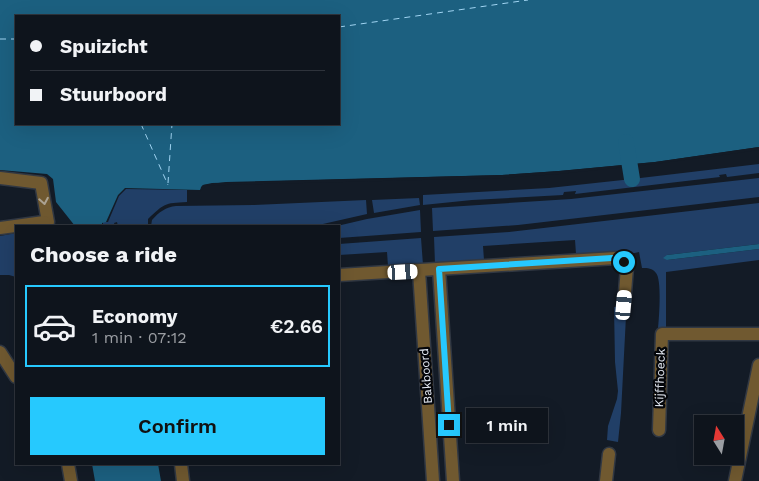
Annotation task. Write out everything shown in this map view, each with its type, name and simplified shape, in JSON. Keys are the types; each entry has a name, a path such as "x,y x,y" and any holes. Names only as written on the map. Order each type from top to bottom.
{"street":[{"path":"0,178 41,183 48,222 22,225"},
{"path":"0,228 15,226"},
{"path":"340,275 620,258 627,270 624,305"},
{"path":"439,269 454,481"},
{"name":"Bakboord","path":"419,271 433,481"},
{"path":"423,331 443,330"},
{"name":"Kijffhoeck","path":"659,430 662,334 759,334"},
{"path":"0,352 15,375"},
{"path":"735,481 759,365"},
{"path":"430,445 451,444"},
{"path":"606,481 609,454"},
{"path":"68,465 71,481"},
{"path":"181,465 184,481"}],"shaded area":[{"path":"0,0 759,0 759,147 655,162 502,175 226,182 203,185 200,190 125,188 118,195 106,222 102,223 102,225 74,225 56,202 53,179 47,174 0,170"},
{"path":"759,164 759,173 727,177 726,174 719,175 720,177 575,194 576,191 564,192 563,195 423,205 423,195 549,188"},
{"path":"759,178 759,197 518,225 433,231 432,208 571,199"},
{"path":"126,189 187,190 187,202 173,203 161,207 148,219 148,225 118,225 117,222 114,223 115,225 103,225 103,222 108,222 119,196"},
{"path":"419,198 420,205 374,213 372,200"},
{"path":"366,200 367,214 318,225 151,225 152,220 169,207"},
{"path":"759,203 759,244 667,255 667,260 759,249 759,260 666,272 666,329 658,329 660,300 658,277 653,270 642,268 639,252 630,254 623,251 576,254 575,240 483,246 484,260 435,264 434,237 509,232"},
{"path":"420,210 421,232 340,238 340,225"},
{"path":"15,233 15,277 0,275 0,236"},
{"path":"421,238 423,265 388,266 387,252 340,255 340,244"},
{"path":"759,244 759,249 667,260 663,258 667,255"},
{"path":"614,307 619,307 619,315 626,316 618,442 607,440 608,426 618,391 615,362"},
{"path":"92,465 158,465 161,481 95,481"}],"pier":[{"path":"759,147 759,150 730,154 559,174 502,178 206,186 200,192 203,185 212,183 502,175 655,162"}],"waterway":[{"path":"626,142 632,179"}],"ferry route":[{"path":"340,27 528,0"},
{"path":"0,39 15,39"},
{"path":"141,125 168,185"},
{"path":"168,183 172,125"}],"route":[{"path":"449,425 439,269 612,258 620,258 624,262"}]}
